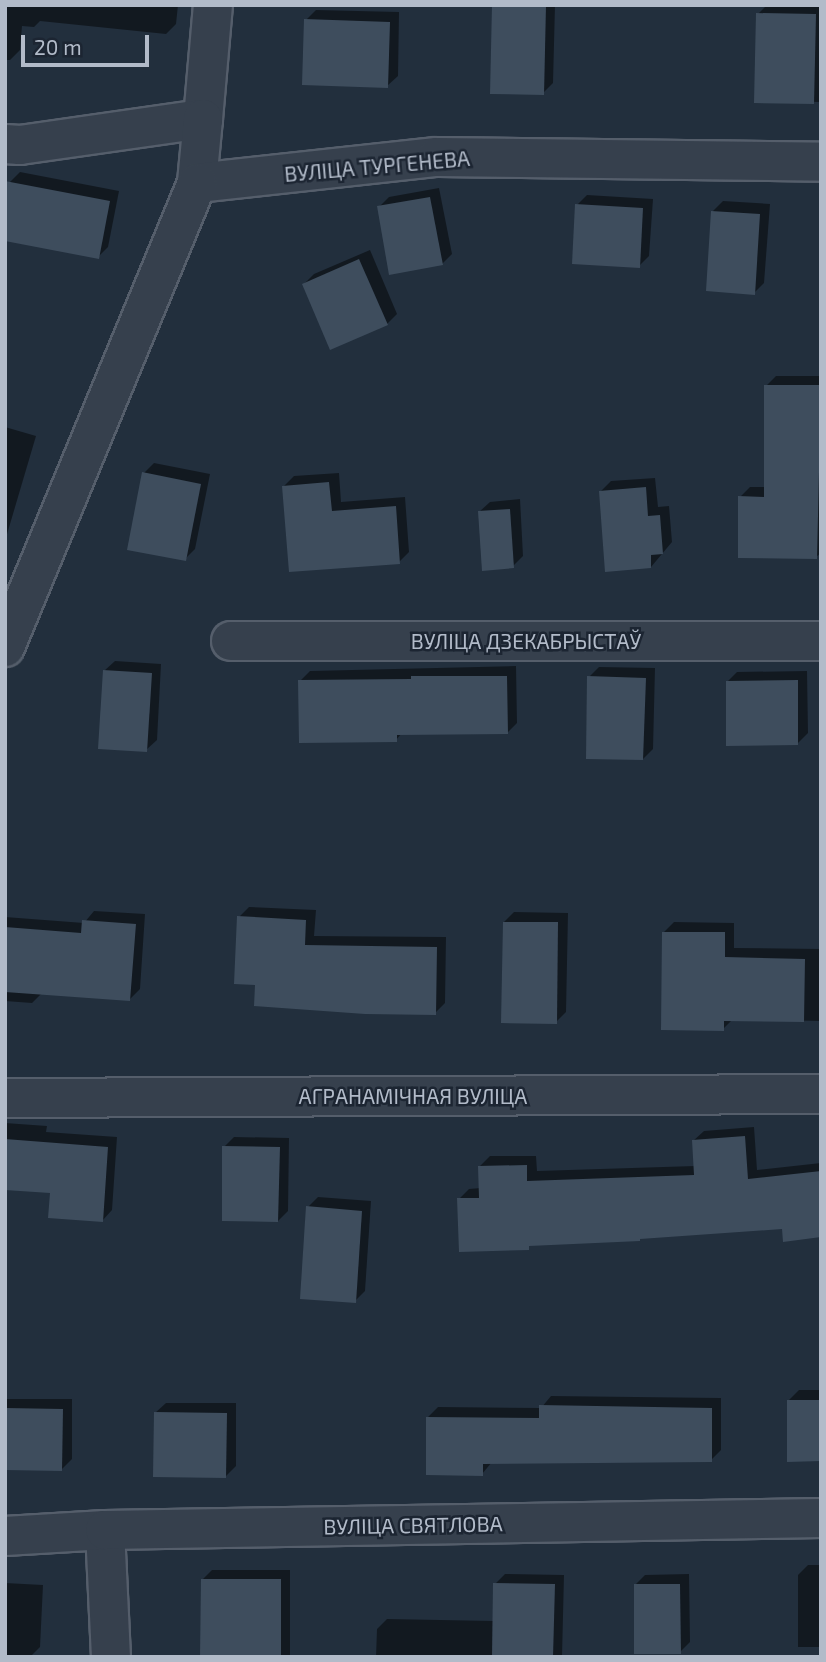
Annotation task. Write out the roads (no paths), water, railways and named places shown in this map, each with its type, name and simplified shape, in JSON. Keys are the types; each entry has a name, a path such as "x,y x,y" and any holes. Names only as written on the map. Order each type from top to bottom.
{"street":[{"path":"5,647 197,183 214,5"},
{"path":"5,144 20,145 203,119"},
{"name":"ВУЛІЦА ТУРГЕНЕВА","path":"197,183 438,157 821,162"},
{"name":"ВУЛІЦА ДЗЕКАБРЫСТАЎ","path":"231,641 821,641"},
{"name":"АГРАНАМІЧНАЯ ВУЛІЦА","path":"5,1098 821,1094"},
{"name":"ВУЛІЦА СВЯТЛОВА","path":"5,1536 105,1530 821,1518"},
{"path":"105,1530 111,1657"}]}
